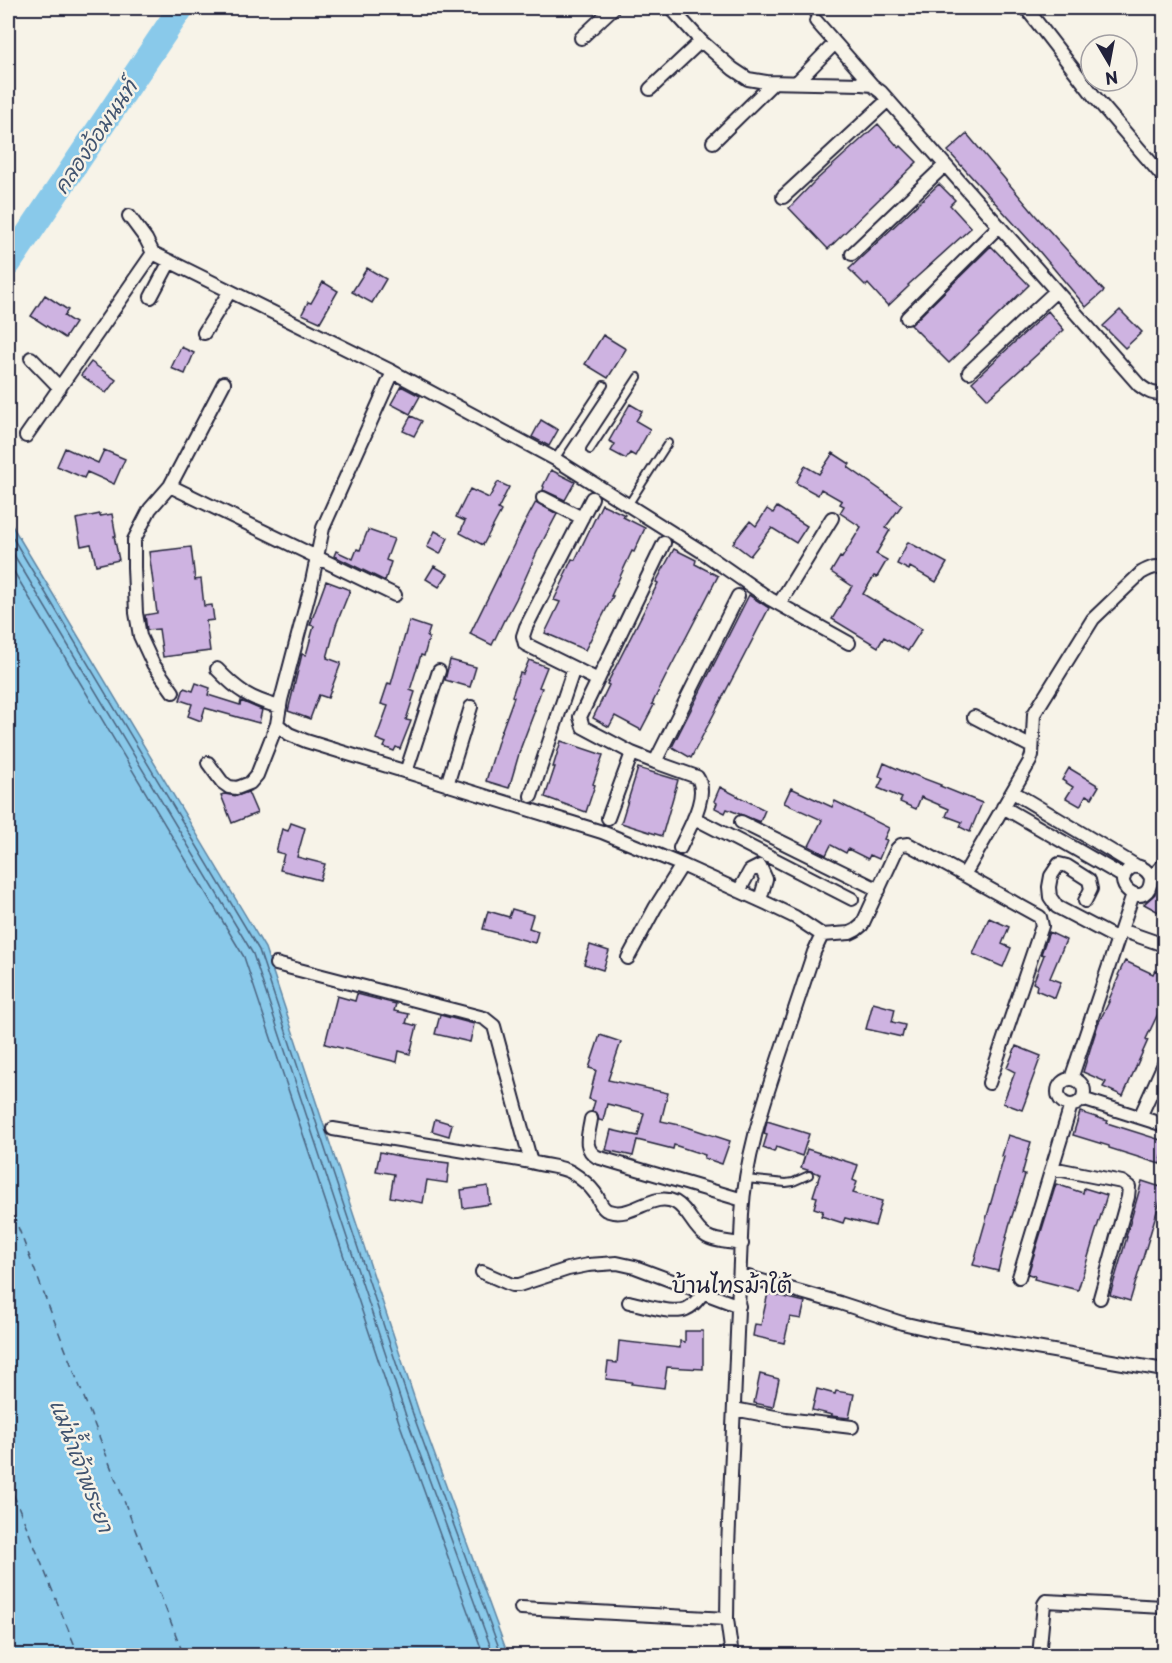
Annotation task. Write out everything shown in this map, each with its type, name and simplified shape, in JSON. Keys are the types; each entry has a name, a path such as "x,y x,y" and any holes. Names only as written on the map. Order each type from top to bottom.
{"street":[{"path":"581,38 613,8"},
{"path":"671,8 701,41 748,79 872,85"},
{"path":"1026,8 1094,96 1160,163 1164,178"},
{"path":"816,21 1139,386 1151,393 1164,391"},
{"path":"650,89 701,41"},
{"path":"797,82 835,43"},
{"path":"713,142 773,82"},
{"path":"783,197 888,100"},
{"path":"852,254 945,165"},
{"path":"129,216 146,239 153,254 393,372 555,459 579,468 628,505 779,604 849,643"},
{"path":"907,318 999,226"},
{"path":"26,436 153,254"},
{"path":"151,297 170,261"},
{"path":"204,333 230,291"},
{"path":"969,372 1056,291"},
{"path":"31,358 60,388"},
{"path":"208,763 222,782 229,787 237,788 250,783 257,775 277,724 314,577 323,528 393,372"},
{"path":"173,692 153,664 140,636 136,613 134,540 150,509 170,486 224,382"},
{"path":"170,486 395,595"},
{"path":"543,498 582,518"},
{"path":"592,498 523,636 525,644 598,680"},
{"path":"779,604 832,518"},
{"path":"664,543 580,717 583,727 632,753 697,777 701,783 700,797 694,818 680,848"},
{"path":"964,875 1030,761 1034,714 1093,619 1141,573 1150,568 1162,567 1164,569"},
{"path":"655,762 738,596"},
{"path":"531,796 574,668"},
{"path":"217,669 229,682 248,696 280,707"},
{"path":"406,772 439,671"},
{"path":"447,785 471,707"},
{"path":"974,717 1032,747"},
{"path":"277,724 289,734 306,741 602,832 760,900 795,917 822,935 850,933 862,925 897,849 901,844 908,844 1040,918 1042,926 989,1083"},
{"path":"608,818 632,753"},
{"path":"1013,792 1138,867"},
{"path":"1003,807 1124,877"},
{"path":"694,818 763,860 852,899"},
{"path":"741,822 879,890"},
{"path":"739,891 750,871 763,860"},
{"path":"760,900 766,879 763,860"},
{"path":"1085,901 1091,889 1089,880 1067,866 1059,864 1051,876 1049,887 1050,897 1057,907 1120,934 1164,945"},
{"path":"1151,878 1164,864"},
{"path":"628,958 682,865"},
{"path":"1142,867 1148,871 1151,885 1141,895 1133,894 1123,884 1124,877 1128,870 1142,867"},
{"path":"1071,1079 1133,894"},
{"path":"732,1656 728,1619 728,1547 745,1179 769,1086 810,963 822,935"},
{"path":"276,964 484,1018 490,1022 494,1026 531,1162"},
{"path":"1140,1117 1164,1064"},
{"path":"1071,1079 1077,1080 1084,1092 1082,1099 1071,1106 1064,1104 1057,1092 1064,1080 1071,1079"},
{"path":"1082,1099 1164,1125"},
{"path":"1019,1277 1071,1106"},
{"path":"591,1119 587,1147 590,1153 597,1157 743,1200"},
{"path":"333,1130 531,1162 570,1171 594,1191 603,1208 609,1211 633,1210 658,1200 673,1201 684,1209 704,1235 742,1244"},
{"path":"1052,1168 1122,1182 1129,1187 1100,1298"},
{"path":"482,1272 512,1285 519,1285 568,1269 617,1263 635,1267 739,1306"},
{"path":"741,1275 902,1323 937,1331 1164,1370"},
{"path":"629,1302 677,1311 687,1309 703,1293"},
{"path":"734,1408 786,1419 852,1427"},
{"path":"1039,1656 1046,1601 1164,1607"},
{"path":"521,1608 728,1619"}],"lane":[{"path":"590,450 638,377"},
{"path":"555,459 604,385"},
{"path":"628,505 668,443"},
{"path":"745,1179 786,1183 809,1175"}],"water":[{"name":"แม่น้ำเจ้าพระยา","path":"8,519 265,948 420,1415 508,1655 8,1655"}],"building":[{"path":"878,124 899,148 901,146 917,162 828,249 789,208"},
{"path":"967,134 1036,216 1104,291 1086,307 1039,251 948,151"},
{"path":"939,184 955,200 950,205 971,228 888,306 868,284 866,286 849,269"},
{"path":"991,246 1029,285 949,363 911,325"},
{"path":"367,268 386,279 372,303 352,292"},
{"path":"323,282 338,291 320,322 302,314"},
{"path":"45,295 68,310 64,316 75,323 65,338 31,316"},
{"path":"1120,310 1142,332 1125,348 1103,326"},
{"path":"1048,311 1064,330 988,399 972,382"},
{"path":"603,335 626,349 608,378 585,364"},
{"path":"181,347 194,353 185,374 171,368"},
{"path":"91,362 116,380 106,393 81,375"},
{"path":"401,386 420,396 410,414 391,404"},
{"path":"630,404 642,411 636,421 650,429 635,456 630,453 626,459 611,451 615,444 609,441"},
{"path":"411,416 422,421 414,436 403,431"},
{"path":"541,420 558,430 549,446 532,437"},
{"path":"65,448 98,463 104,450 125,459 114,484 87,472 84,478 57,466"},
{"path":"833,453 850,464 848,467 902,505 885,528 890,530 876,554 887,560 863,594 922,629 908,651 884,637 878,647 832,619 852,586 831,572 861,527 840,513 844,506 840,504 842,501 821,489 818,495 796,483 805,466 819,474"},
{"path":"551,470 575,482 565,500 543,490"},
{"path":"498,482 509,487 498,509 501,511 483,545 460,533 465,521 456,517 470,489 489,498"},
{"path":"536,502 557,514 492,645 470,634"},
{"path":"602,504 645,528 585,650 545,633 560,602 554,600 564,576 572,559 575,560"},
{"path":"777,507 807,526 796,543 772,528 750,556 733,543 750,521 756,526 767,509 773,513"},
{"path":"100,514 100,516 112,514 119,560 96,565 91,544 81,546 76,519"},
{"path":"368,530 394,539 386,560 391,562 385,581 334,556 336,551 353,559 357,549 360,550"},
{"path":"435,531 448,538 440,554 427,547"},
{"path":"908,542 947,563 936,582 910,567 909,570 897,564"},
{"path":"191,547 195,580 201,579 204,606 212,605 214,620 206,621 210,651 163,657 159,629 147,630 145,615 157,613 149,552"},
{"path":"674,549 696,560 695,564 718,576 641,730 615,716 609,727 593,718 609,685 607,684"},
{"path":"434,566 448,574 439,587 426,579"},
{"path":"326,581 350,590 336,625 327,658 341,663 328,698 319,695 310,719 288,711 302,654 306,655 314,626 310,625"},
{"path":"749,595 769,608 691,758 672,747"},
{"path":"409,621 430,628 427,637 429,638 410,690 415,692 406,720 411,721 400,749 396,747 394,751 384,747 386,743 376,739 388,706 381,704 388,683 391,684"},
{"path":"450,660 476,667 470,687 445,680"},
{"path":"529,660 547,667 509,788 486,781 520,673 523,674"},
{"path":"196,683 210,688 208,695 240,705 241,701 262,710 259,723 205,708 201,721 188,716 192,704 180,700 184,688 193,691"},
{"path":"561,741 603,755 586,812 545,797"},
{"path":"884,763 982,803 970,832 960,827 962,822 946,816 949,809 921,797 916,809 900,802 902,798 878,788 883,778 879,776"},
{"path":"638,768 678,780 662,836 621,823"},
{"path":"1069,768 1099,786 1092,798 1086,795 1080,806 1066,798 1073,787 1062,780"},
{"path":"720,787 765,810 760,822 727,809 725,813 715,808 717,803 714,801"},
{"path":"791,788 832,807 835,801 889,828 879,859 870,855 868,859 848,849 846,853 831,845 826,855 809,846 822,820 784,803"},
{"path":"248,792 257,813 232,823 221,795 237,796"},
{"path":"291,823 305,828 297,857 325,864 320,880 280,870 284,854 276,852 282,829 288,831"},
{"path":"1164,876 1164,915 1144,904 1155,894"},
{"path":"512,909 533,915 529,928 538,931 535,943 483,929 488,911 509,917"},
{"path":"989,918 1009,927 1002,944 1011,948 1003,967 973,954"},
{"path":"1049,932 1066,940 1050,978 1061,982 1055,998 1036,990 1037,985 1033,983 1044,955 1041,954"},
{"path":"590,945 609,951 603,970 584,964"},
{"path":"1125,961 1153,974 1155,970 1164,974 1164,1001 1123,1096 1103,1087 1106,1082 1083,1072 1098,1024"},
{"path":"357,994 396,1004 394,1011 409,1014 406,1023 417,1026 410,1054 399,1051 397,1062 325,1044 337,996 355,1001"},
{"path":"873,1003 895,1009 892,1022 905,1025 902,1037 866,1029"},
{"path":"440,1015 474,1024 470,1042 435,1034"},
{"path":"600,1035 621,1042 608,1080 668,1093 661,1121 730,1141 722,1164 704,1158 705,1155 674,1145 673,1149 637,1140 633,1156 606,1150 611,1130 638,1136 644,1113 607,1104 603,1121 599,1120 597,1113 592,1111 595,1101 589,1099 596,1070 589,1068"},
{"path":"1016,1046 1041,1056 1022,1110 1003,1103 1015,1072 1007,1068"},
{"path":"1080,1112 1164,1141 1160,1164 1073,1135"},
{"path":"435,1119 452,1124 449,1136 432,1131"},
{"path":"767,1121 809,1134 802,1156 776,1147 774,1152 763,1148 767,1135 764,1134"},
{"path":"1008,1135 1031,1142 1022,1174 1025,1175 998,1271 973,1265 1004,1157 1002,1156"},
{"path":"807,1149 858,1165 853,1180 857,1182 853,1193 882,1201 875,1226 845,1218 843,1223 821,1216 823,1211 814,1208 817,1197 813,1196 820,1174 801,1168"},
{"path":"380,1152 449,1163 447,1183 427,1180 423,1203 390,1197 394,1174 376,1171"},
{"path":"1142,1181 1164,1188 1130,1301 1110,1295"},
{"path":"1056,1184 1083,1193 1084,1188 1107,1195 1078,1290 1034,1279 1035,1276 1028,1274"},
{"path":"488,1186 490,1204 463,1208 461,1190"},
{"path":"768,1293 805,1302 801,1319 790,1317 784,1343 753,1336 755,1324 761,1325"},
{"path":"685,1331 703,1331 703,1369 667,1367 664,1388 606,1379 608,1362 617,1363 619,1341 680,1348 680,1341 685,1342"},
{"path":"760,1374 779,1379 773,1407 754,1403"},
{"path":"817,1389 835,1394 836,1391 854,1394 849,1418 831,1416 812,1410"}],"waterway":[{"name":"คลองอ้อมนนท์","path":"8,264 181,8"}],"ferry route":[{"path":"8,1201 184,1656"},
{"path":"8,1481 79,1656"}],"district":[{"name":"บ้านไทรม้าใต้","path":"732,1283"}]}
